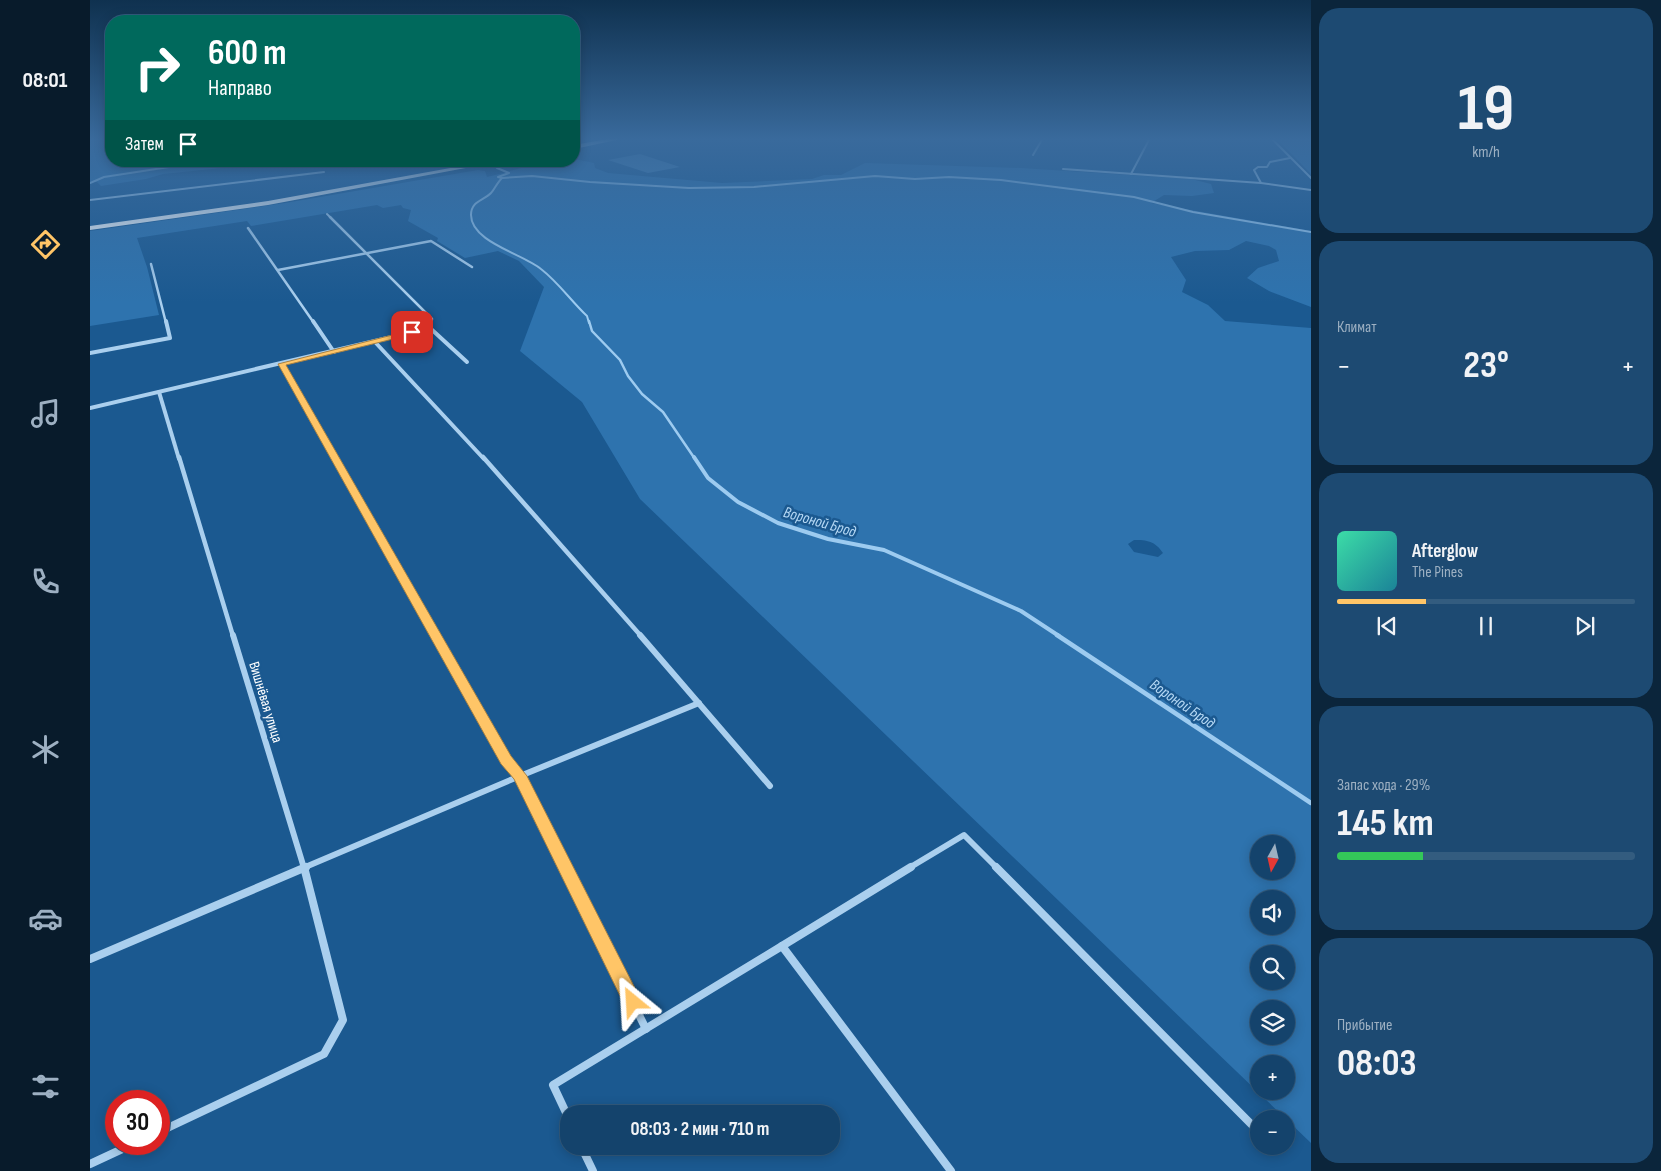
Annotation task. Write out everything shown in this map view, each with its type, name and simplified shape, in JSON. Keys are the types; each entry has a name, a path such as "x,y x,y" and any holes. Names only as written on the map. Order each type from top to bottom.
{"highway":[{"path":"90,223 294,193"},
{"path":"90,228 324,193"}],"street":[{"path":"90,200 151,193"},
{"path":"327,214 432,319 430,328"},
{"path":"248,228 334,352"},
{"path":"278,270 431,241 472,267"},
{"path":"90,353 170,338 151,264"},
{"path":"90,408 430,328"},
{"path":"430,328 467,362"},
{"path":"375,342 588,574 770,786"},
{"path":"282,364 506,760 520,776 646,1029"},
{"name":"Вишнёвая улица","path":"159,392 304,868 343,1020 324,1054 170,1127"},
{"path":"90,959 520,776 699,703"},
{"path":"562,1105 553,1085 964,835 1250,1123"},
{"path":"782,946 951,1171"},
{"path":"90,1164 109,1155"},
{"path":"585,1155 592,1171"}],"shaded area":[{"path":"346,193 1214,193 1192,196 1164,195 1151,203 1311,231 1311,307 1269,291 1247,278 1258,268 1279,261 1276,250 1269,246 1246,241 1229,250 1195,251 1171,257 1186,280 1182,292 1208,305 1225,321 1311,328 1311,1143 1295,1128 1295,1110 1277,1110 1266,1100 1295,1100 1295,1055 1250,1055 1250,1084 640,499 582,402 520,351 544,287 519,261 498,251 465,258 437,241 438,238 408,221 411,210 403,208 401,205 383,208 377,205 251,226 247,221 137,238 147,267 159,315 90,326 90,231","holes":["1134,540 1147,541 1157,546 1163,553 1158,557 1134,552 1128,544"]}],"waterway":[{"name":"Вороной Брод","path":"491,193 475,204 472,210 473,224 479,233 488,240 541,269 587,316 589,323"},
{"path":"1100,193 1134,197 1193,212 1311,232"},
{"name":"Вороной Брод","path":"589,321 592,331 620,360 628,376 642,394 663,412 695,459"},
{"name":"Вороной Брод","path":"694,457 708,478 738,502 778,523 828,539 884,550 1021,611 1059,636"},
{"name":"Вороной Брод","path":"1057,635 1311,803"}],"route":[{"path":"412,332 282,364 506,760 520,776 633,1002"}]}
